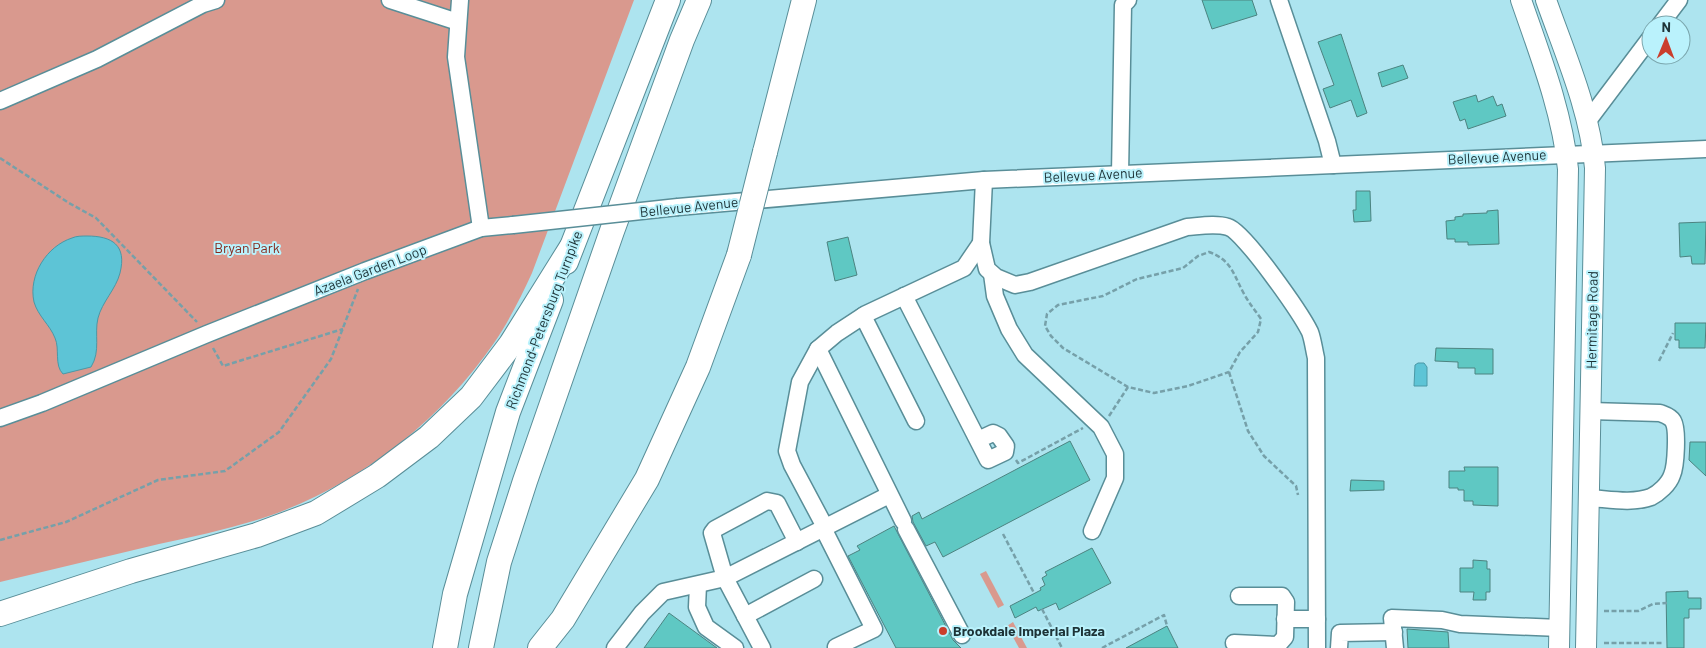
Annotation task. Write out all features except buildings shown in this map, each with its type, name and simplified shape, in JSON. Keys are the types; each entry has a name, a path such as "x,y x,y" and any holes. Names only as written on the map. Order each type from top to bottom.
{"highway":[{"name":"Richmond-Petersburg Turnpike","path":"445,648 455,594 508,412 668,0"},
{"path":"481,648 499,562 524,481 612,231 682,40 699,0"},
{"path":"540,648 563,619 647,479 698,367 739,255 804,0"},
{"path":"0,614 131,571 257,535 316,513 384,471 429,437 471,398 511,344 571,248"},
{"path":"0,600 131,571"}],"main road":[{"name":"Hermitage Road","path":"1521,0 1549,82 1559,118 1567,154 1568,170 1560,648"},
{"name":"Hermitage Road","path":"1546,0 1587,122 1593,153 1595,180 1588,498 1595,646"}],"street":[{"path":"0,101 96,59 203,4 216,0"},
{"path":"390,0 458,22"},
{"path":"460,0 456,57 481,228"},
{"path":"1279,0 1327,141 1333,165"},
{"path":"1668,15 1679,0"},
{"path":"1120,174 1126,2"},
{"path":"1587,122 1641,50"},
{"name":"Bellevue Avenue","path":"481,228 678,207 984,180 1706,149"},
{"path":"984,180 981,242 987,269 996,277 1014,285 1030,282 1187,227 1208,225 1230,227 1249,245 1283,290 1310,333 1316,358 1317,648"},
{"name":"Azaela Garden Loop","path":"0,418 42,403 365,271 481,228"},
{"path":"836,647 874,629 792,465 787,451 800,382 818,349 837,333 863,316 964,268 981,242"},
{"path":"992,274 995,296 1009,329 1025,355 1101,427 1115,454 1115,478 1092,531"},
{"path":"904,296 978,440"},
{"path":"863,316 916,420"},
{"path":"818,349 888,496 965,642"},
{"path":"1588,498 1638,500 1659,492 1672,477 1674,471 1676,435 1674,422 1668,416 1660,413 1590,411"},
{"path":"615,648 642,613 663,592 725,578 888,496"},
{"path":"762,648 725,578 712,533 715,528 767,501 777,503 797,542"},
{"path":"745,616 814,579"},
{"path":"698,585 697,607 706,627 735,648"},
{"path":"1234,643 1278,645 1284,637 1286,602 1282,596 1239,596"},
{"path":"1340,648 1340,633 1394,640 1392,618 1442,620 1460,624 1560,628"},
{"path":"1285,619 1317,619"}],"path":[{"path":"0,158 96,218 202,327 223,366 343,329"},
{"path":"1209,252 1221,256 1232,268 1244,294 1261,319 1258,332 1240,352 1229,372 1188,386 1154,393 1128,387 1063,348 1050,336 1045,326 1047,314 1058,306 1103,296 1137,279 1183,268 1198,256 1209,252"},
{"path":"0,540 66,522 158,480 225,472 280,432 331,359 365,271"},
{"path":"1659,361 1674,334"},
{"path":"1229,372 1248,431 1264,456 1296,486 1298,495"},
{"path":"1016,459 1018,463 1095,421 1108,419 1128,387"},
{"path":"1003,534 1034,593"},
{"path":"1604,611 1638,611 1653,604 1666,603"},
{"path":"1042,609 1062,648"},
{"path":"1102,648 1164,615 1167,626"},
{"path":"1595,646 1663,643"}],"green space":[{"name":"Bryan Park","path":"0,0 634,0 532,273 519,300 494,343 472,372 423,424 366,468 335,487 303,503 269,516 0,582"},
{"path":"986,571 1004,605 998,608 980,574"},
{"path":"1013,622 1027,648 1019,648 1007,626"}],"water":[{"path":"79,236 96,236 110,240 119,249 122,263 120,273 98,318 97,349 91,367 63,374 58,362 55,338 38,312 34,302 34,282 41,263 47,255 63,242"},
{"path":"1424,363 1427,367 1427,386 1414,386 1415,365"}],"place":[{"name":"Brookdale Imperial Plaza","path":"943,631"}]}
